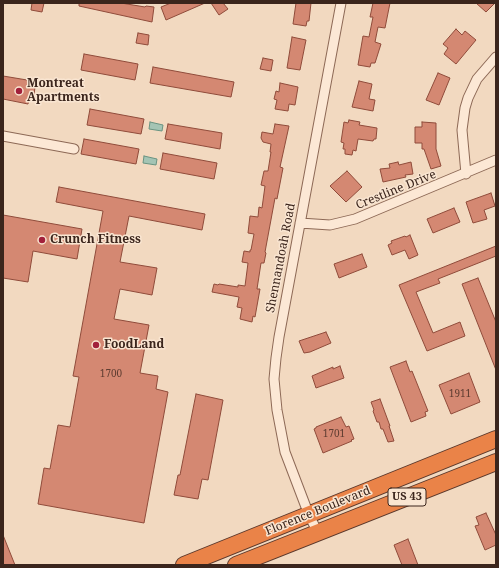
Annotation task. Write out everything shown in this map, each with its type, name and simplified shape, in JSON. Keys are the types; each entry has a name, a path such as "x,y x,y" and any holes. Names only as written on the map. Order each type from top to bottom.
{"highway":[{"name":"Florence Boulevard","path":"184,565 496,439"},
{"name":"Florence Boulevard","path":"236,565 496,462"}],"street":[{"name":"Shennandoah Road","path":"318,533 309,515 285,452 277,410 274,379 279,337 341,3"},
{"path":"466,174 462,130 464,108 478,80 496,57"},
{"path":"3,136 74,149"},
{"name":"Crestline Drive","path":"300,223 330,225 355,219 466,174 496,160"}],"shaded area":[{"path":"150,122 163,125 162,131 149,129"},
{"path":"144,156 157,159 156,165 143,163"}],"building":[{"path":"32,3 44,3 42,12 31,10"},
{"path":"79,3 121,3 154,7 152,22 79,6"},
{"path":"171,3 205,3 166,20 161,7"},
{"path":"211,3 223,3 228,9 219,15"},
{"path":"296,3 311,3 309,21 307,21 306,26 293,24"},
{"path":"373,3 390,3 385,28 378,27 375,42 381,44 375,63 371,63 370,67 358,65 363,36 369,37 373,17 370,17"},
{"path":"476,3 495,3 486,12"},
{"path":"456,29 462,35 465,31 476,40 456,64 444,54 448,48 443,44"},
{"path":"138,33 149,35 148,45 136,43"},
{"path":"292,37 306,40 300,70 287,68"},
{"path":"84,54 138,64 135,80 81,70"},
{"path":"263,58 273,60 271,71 260,69"},
{"path":"153,67 234,82 231,97 150,83"},
{"path":"438,73 450,78 439,105 426,100"},
{"name":"Montreat Apartments","path":"3,76 33,81 32,86 35,87 34,95 30,94 28,104 3,99"},
{"path":"359,81 372,84 369,99 375,100 373,111 352,107"},
{"path":"280,83 298,87 295,105 289,104 288,111 275,109 277,100 274,99 276,91 279,92"},
{"path":"90,109 144,119 141,134 87,125"},
{"path":"349,120 360,122 359,125 377,128 376,139 373,141 358,139 356,151 353,150 352,155 345,154 345,149 343,149 344,143 341,142 344,122 348,123"},
{"path":"422,122 436,123 436,149 441,166 431,169 424,149 422,149 422,143 415,143 415,127 422,127"},
{"path":"168,124 222,133 220,149 165,139"},
{"path":"275,124 289,126 280,167 283,168 277,199 275,198 264,263 261,263 257,289 260,289 255,317 253,316 252,322 240,319 242,308 237,307 239,297 212,292 214,284 238,287 238,285 245,286 248,263 242,262 244,251 250,252 251,250 254,234 248,233 250,216 258,217 259,207 262,208 265,186 261,185 264,171 268,171 271,152 271,144 263,142 261,138 262,132 273,134"},
{"path":"84,139 139,149 136,164 81,154"},
{"path":"163,153 217,163 214,179 160,169"},
{"path":"398,162 399,165 411,162 413,174 383,182 380,169 390,168 389,164"},
{"path":"347,171 362,187 346,202 330,186"},
{"path":"59,187 205,214 202,230 129,216 120,262 157,268 152,295 120,289 114,319 149,325 140,373 158,376 156,389 168,392 144,523 38,504 44,468 50,469 58,425 70,427 79,377 73,376 103,211 56,202"},
{"path":"491,193 495,206 484,210 487,219 473,223 466,202"},
{"path":"454,208 460,222 433,233 427,219"},
{"name":"Crunch Fitness","path":"3,215 82,229 77,259 33,251 28,282 3,278"},
{"path":"410,235 418,255 409,259 405,250 392,255 388,245 392,243 391,241"},
{"path":"496,246 496,256 438,279 440,283 416,292 433,333 460,322 465,336 427,351 399,285"},
{"path":"362,254 367,267 339,278 334,264"},
{"path":"478,278 496,322 496,370 462,284"},
{"path":"326,332 331,343 304,353 299,341"},
{"path":"406,361 410,372 412,371 428,411 425,412 426,416 411,422 390,367"},
{"path":"340,366 344,378 316,388 312,376 333,367 333,369"},
{"path":"469,373 480,402 451,414 439,385"},
{"path":"196,394 223,400 208,480 202,479 198,499 174,495 178,475 180,475"},
{"path":"380,399 394,441 388,442 373,411 371,402"},
{"path":"341,417 346,427 349,426 354,439 323,453 314,429"},
{"path":"486,513 496,535 496,545 485,550 475,526 479,525 476,517"},
{"path":"3,535 15,565 3,565"},
{"path":"408,539 418,565 402,565 394,545"}],"place":[{"name":"Montreat Apartments","path":"19,91"},
{"name":"Crunch Fitness","path":"42,240"},
{"name":"FoodLand","path":"96,345"}]}
